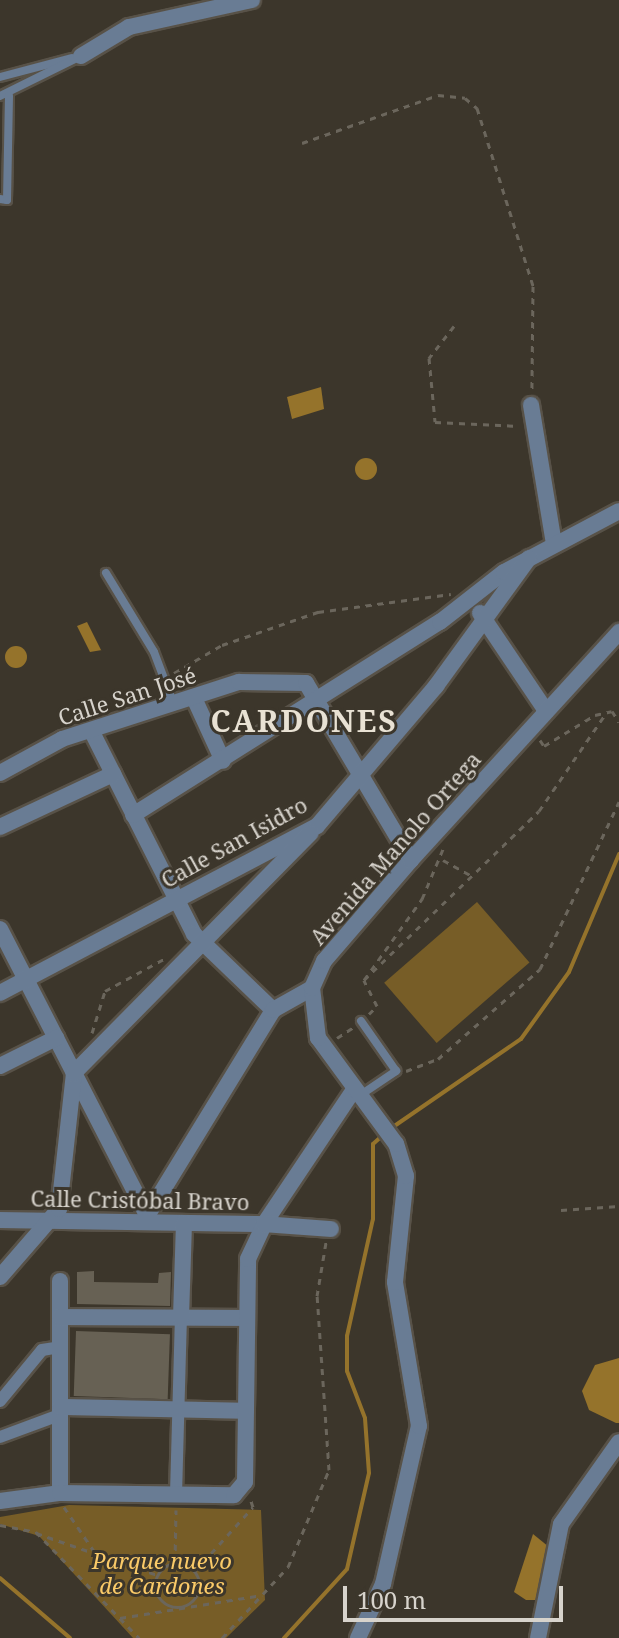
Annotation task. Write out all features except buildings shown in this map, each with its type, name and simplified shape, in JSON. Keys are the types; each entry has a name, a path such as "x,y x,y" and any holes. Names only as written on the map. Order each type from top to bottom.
{"street":[{"path":"81,56 129,27 252,0"},
{"path":"531,405 554,544"},
{"path":"133,815 223,761 316,694 471,600 529,558 619,511"},
{"name":"Calle San Isidro","path":"0,993 317,826 363,777 529,558"},
{"path":"471,600 546,711"},
{"name":"Avenida Manolo Ortega","path":"312,988 324,961 411,860 619,632"},
{"name":"Calle San José","path":"0,773 62,739 93,734 239,682 278,680 306,683 316,694"},
{"path":"316,694 411,860"},
{"path":"194,698 223,761"},
{"path":"93,734 176,900 204,942 273,1010"},
{"path":"0,827 113,774"},
{"path":"0,1277 59,1209 74,1073 317,826"},
{"path":"0,929 150,1216"},
{"path":"150,1216 273,1010 312,988"},
{"path":"312,988 309,1007 323,1046 396,1144 406,1176 395,1282 419,1426 383,1584 358,1638"},
{"path":"0,1066 56,1038"},
{"name":"Calle Cristóbal Bravo","path":"0,1220 49,1222 150,1216 184,1223 264,1224 356,1094"},
{"path":"176,1494 176,1410 184,1223"},
{"path":"0,1501 60,1493 234,1495 245,1482 248,1259 264,1224 331,1229"},
{"path":"60,1281 60,1493"},
{"path":"60,1317 247,1318"},
{"path":"0,1401 42,1350 60,1347"},
{"path":"0,1437 60,1411 246,1411"},
{"path":"538,1638 561,1524 619,1442"}],"lane":[{"path":"0,77 81,56"},
{"path":"0,199 7,200 5,96 81,56"},
{"path":"106,573 163,678 174,706"},
{"path":"356,1094 396,1071 361,1021"}],"path":[{"path":"302,143 438,95 465,98 477,108 520,227 535,294 531,405"},
{"path":"454,326 429,358 435,422 535,428"},
{"path":"163,678 222,645 318,612 409,594 471,600"},
{"path":"532,725 544,746 606,713"},
{"path":"606,713 619,722"},
{"path":"364,980 539,811 606,713"},
{"path":"396,1071 419,1071 438,1059 540,969 619,802"},
{"path":"432,836 443,860 470,875"},
{"path":"364,980 443,860"},
{"path":"90,1057 94,1010 105,991 171,955 191,955"},
{"path":"323,1046 361,1021 377,1006 364,980"},
{"path":"561,1210 619,1206"},
{"path":"222,1638 262,1595 300,1545 329,1470 317,1296 331,1229"},
{"path":"182,1607 198,1593 195,1571 253,1507 245,1482"},
{"path":"60,1493 96,1554"},
{"path":"175,1562 176,1494"},
{"path":"0,1525 36,1532 157,1575"},
{"path":"36,1532 139,1638"},
{"path":"175,1562 195,1571"},
{"path":"157,1575 175,1562"},
{"path":"157,1575 158,1595 182,1607"},
{"path":"119,1618 262,1595"}],"green space":[{"path":"477,902 529,962 437,1043 384,983"},
{"name":"Parque nuevo de Cardones","path":"69,1505 261,1510 265,1600 226,1638 133,1638 39,1536 0,1524 0,1517"}],"shaded area":[{"path":"321,387 324,409 292,419 287,397"},
{"path":"366,458 374,461 377,469 374,477 366,480 358,477 355,469 358,461"},
{"path":"87,622 102,650 90,652 77,626"},
{"path":"16,646 24,649 27,657 24,665 16,668 8,665 5,657 8,649"},
{"path":"619,1358 619,1423 616,1423 589,1410 582,1391 595,1365"},
{"path":"533,1534 549,1547 537,1600 526,1600 514,1592"}],"waterway":[{"path":"390,1129 521,1039 569,972 619,854"},
{"path":"284,1638 347,1569 369,1473 365,1418 347,1371 347,1336 373,1219 373,1144 384,1134"},
{"path":"0,1578 70,1638"}],"district":[{"name":"CARDONES","path":"304,721"}]}
